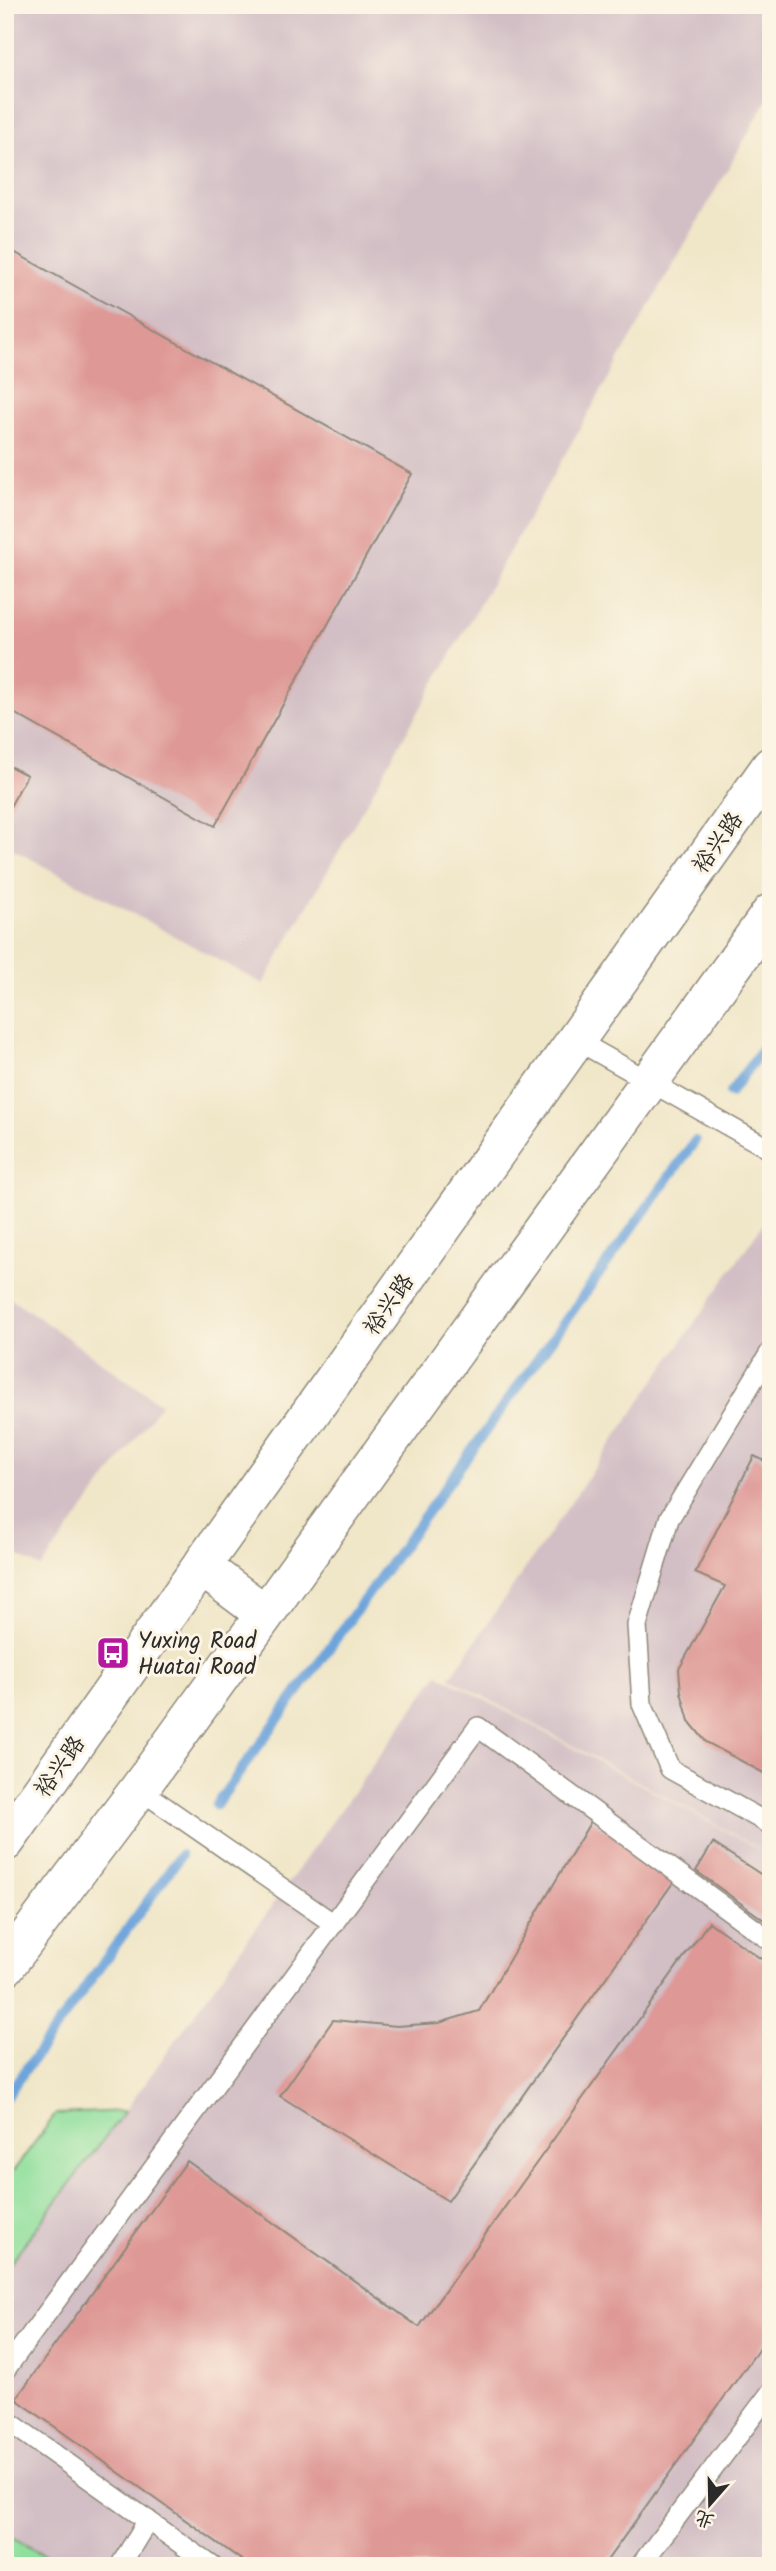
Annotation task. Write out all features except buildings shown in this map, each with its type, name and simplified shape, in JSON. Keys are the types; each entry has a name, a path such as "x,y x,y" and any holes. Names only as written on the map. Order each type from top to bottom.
{"main road":[{"name":"裕兴路","path":"5,1842 771,766"},
{"path":"5,1967 139,1789 771,913"},
{"path":"202,1567 265,1614"}],"lane":[{"path":"576,1040 771,1150"},
{"path":"771,1350 669,1519 637,1625 642,1704 670,1769 771,1825"},
{"path":"5,2370 478,1727 771,1941"},
{"path":"139,1789 334,1924"},
{"path":"640,2566 771,2392"},
{"path":"5,2418 212,2566"},
{"path":"120,2566 148,2520"}],"shaded area":[{"path":"5,5 771,5 771,93 263,984 13,849 5,859"},
{"path":"771,1212 771,1855 450,1678"},
{"path":"5,1294 161,1404 41,1568 5,1548"},
{"path":"438,1674 771,1856 771,2566 64,2566 5,2534 5,2269 125,2111"}],"green space":[{"path":"125,2111 5,2269 5,2182 56,2114"},
{"path":"5,2534 64,2566 5,2566"}],"waterway":[{"path":"730,1093 771,1037"},
{"path":"216,1805 695,1141"},
{"path":"5,2098 181,1855"}],"place":[{"name":"Yuxing Road Huatai Road","path":"113,1653"}]}
